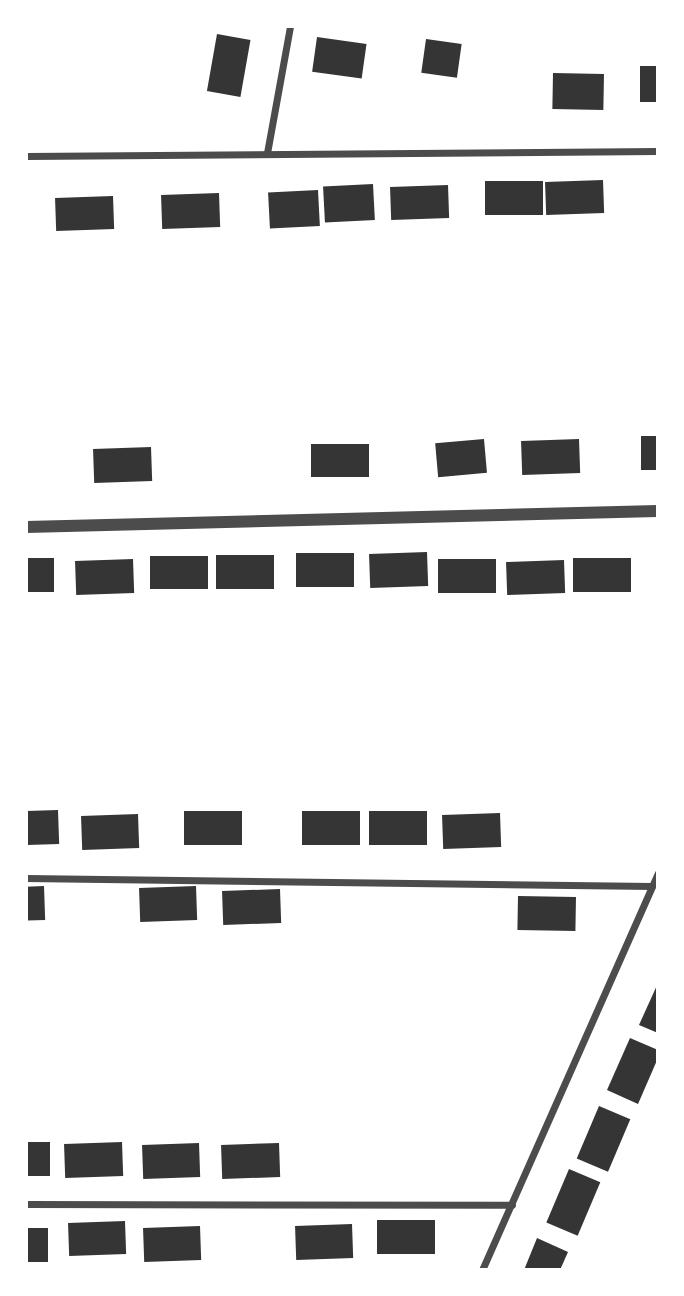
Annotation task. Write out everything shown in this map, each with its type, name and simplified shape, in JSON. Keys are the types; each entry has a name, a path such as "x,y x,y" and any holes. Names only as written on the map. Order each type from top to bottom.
{"street":[{"path":"267,153 290,26"},
{"path":"26,156 658,151"},
{"path":"26,527 658,511"},
{"path":"482,1270 658,873"},
{"path":"26,878 652,886"},
{"path":"26,1204 512,1205"}],"building":[{"path":"217,34 250,40 240,97 207,91"},
{"path":"317,37 367,44 362,79 312,72"},
{"path":"426,39 462,44 457,78 421,73"},
{"path":"640,66 658,66 658,102 640,102"},
{"path":"553,73 604,74 603,110 552,109"},
{"path":"603,180 604,213 546,215 545,182"},
{"path":"485,181 543,181 543,215 485,215"},
{"path":"373,184 375,220 325,223 323,187"},
{"path":"448,185 449,218 391,220 390,187"},
{"path":"318,190 320,226 270,229 268,193"},
{"path":"219,193 220,227 162,229 161,195"},
{"path":"113,196 114,229 56,231 55,198"},
{"path":"641,436 658,436 658,470 641,470"},
{"path":"484,439 487,473 438,477 435,443"},
{"path":"579,439 580,473 522,475 521,441"},
{"path":"311,444 369,444 369,477 311,477"},
{"path":"151,447 152,481 94,483 93,449"},
{"path":"427,552 428,586 370,588 369,554"},
{"path":"296,553 354,553 354,587 296,587"},
{"path":"216,555 274,555 274,589 216,589"},
{"path":"150,556 208,556 208,589 150,589"},
{"path":"26,558 54,558 54,592 26,592"},
{"path":"573,558 631,558 631,592 573,592"},
{"path":"133,559 134,593 76,595 75,561"},
{"path":"438,559 496,559 496,593 438,593"},
{"path":"564,560 565,593 507,595 506,562"},
{"path":"58,810 59,844 27,845 26,811"},
{"path":"184,811 242,811 242,845 184,845"},
{"path":"302,811 360,811 360,845 302,845"},
{"path":"369,811 427,811 427,845 369,845"},
{"path":"500,813 501,847 443,849 442,815"},
{"path":"138,814 139,848 82,850 81,816"},
{"path":"44,886 45,920 27,921 26,887"},
{"path":"196,886 197,920 140,922 139,888"},
{"path":"280,889 281,923 223,925 222,891"},
{"path":"518,896 576,897 575,931 517,930"},
{"path":"658,983 658,1033 639,1025"},
{"path":"630,1038 658,1050 658,1058 638,1104 607,1090"},
{"path":"599,1106 630,1119 608,1172 577,1158"},
{"path":"26,1142 50,1142 50,1176 26,1176"},
{"path":"122,1142 123,1176 65,1178 64,1144"},
{"path":"199,1143 200,1177 143,1179 142,1145"},
{"path":"279,1143 280,1177 222,1179 221,1145"},
{"path":"569,1169 600,1182 578,1236 546,1222"},
{"path":"377,1220 435,1220 435,1254 377,1254"},
{"path":"125,1221 126,1254 69,1256 68,1223"},
{"path":"352,1224 353,1258 296,1260 295,1226"},
{"path":"200,1226 201,1260 144,1262 143,1228"},
{"path":"26,1228 48,1228 48,1262 26,1262"},
{"path":"537,1238 568,1252 560,1270 524,1270"}]}
